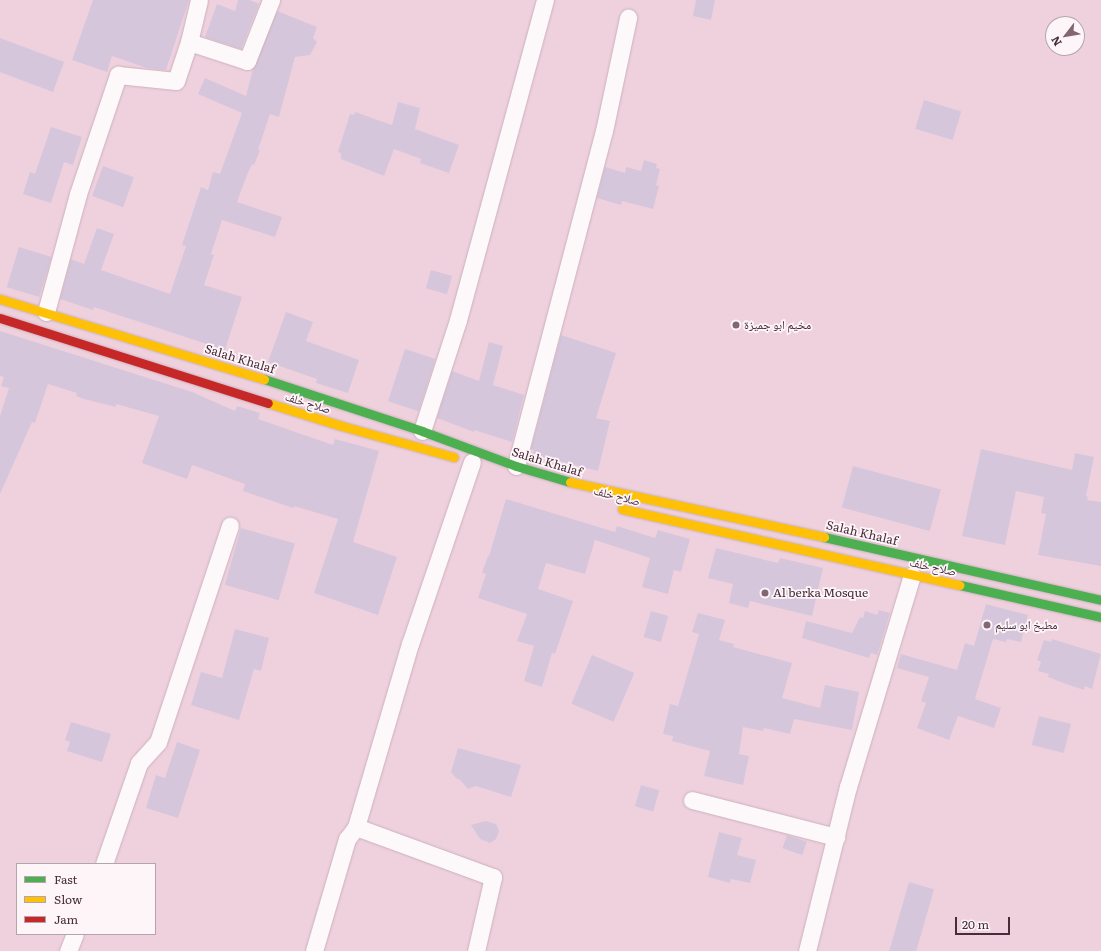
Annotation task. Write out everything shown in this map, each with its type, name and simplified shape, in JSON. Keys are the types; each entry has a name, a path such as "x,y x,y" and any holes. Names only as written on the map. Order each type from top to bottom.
{"main road":[{"name":"Salah Khalaf","path":"0,299 250,374 422,431 516,466 612,492 825,537 1101,600"},
{"name":"صلاح خلف","path":"0,318 342,426 476,463"},
{"name":"صلاح خلف","path":"613,507 1101,617"}],"street":[{"path":"46,312 78,194 118,75 176,81 189,42 199,0"},
{"path":"189,42 247,61 271,0"},
{"path":"422,431 458,320 544,0"},
{"path":"516,466 604,131 628,18"},
{"path":"314,951 347,839 356,827 410,644 476,463"},
{"path":"104,863 140,763 158,742 230,526"},
{"path":"807,951 848,787 912,575"},
{"path":"692,800 836,837"},
{"path":"356,827 493,877 476,951"},
{"path":"68,951 75,935"}],"building":[{"path":"93,0 189,0 166,70 147,68 112,56 107,72 72,60"},
{"path":"238,0 250,0 259,4 241,49 205,37 217,4 235,11"},
{"path":"696,0 715,0 711,20 693,16"},
{"path":"277,11 317,27 313,38 317,42 310,55 295,57 279,117 270,114 258,150 260,150 254,165 252,164 247,175 237,202 282,217 275,237 222,220 211,254 214,255 204,285 242,297 225,350 94,307 93,310 60,299 71,259 84,264 97,228 114,234 101,270 170,294 186,246 182,245 201,187 208,190 213,172 220,174 242,113 198,94 205,78 246,96 253,69"},
{"path":"0,38 64,62 53,92 0,72"},
{"path":"924,100 961,111 953,140 915,129"},
{"path":"398,102 420,108 415,129 459,145 449,173 420,163 421,159 394,149 384,176 341,159 341,153 338,152 350,114 354,115 355,112 392,125"},
{"path":"51,127 82,137 73,165 64,162 51,203 23,194 30,172 35,174"},
{"path":"644,160 657,164 656,168 660,169 656,185 659,186 653,209 622,201 621,205 597,198 605,167 625,173 626,167 641,171"},
{"path":"103,166 134,177 123,207 92,196"},
{"path":"19,247 52,257 39,297 7,287"},
{"path":"431,270 452,276 447,294 426,288"},
{"path":"286,312 313,322 306,341 359,360 348,393 316,383 317,379 268,362"},
{"path":"0,331 192,392 235,411 237,406 260,413 258,419 333,445 335,439 379,451 353,542 397,557 378,615 314,593 338,519 294,506 293,508 243,491 245,484 192,465 187,479 142,463 159,416 116,404 116,407 84,399 76,396 77,393 48,384 35,423 32,422 0,494 0,416 9,388 1,386 4,377 0,376"},
{"path":"561,335 616,353 596,418 610,421 598,471 533,454 534,450 531,449"},
{"path":"489,342 503,346 493,385 524,395 512,442 474,430 474,432 437,418 452,371 479,381"},
{"path":"405,349 435,359 418,411 388,401"},
{"path":"981,449 1072,470 1075,453 1094,457 1086,496 1088,497 1087,500 1101,502 1101,566 1038,555 1046,514 1041,513 1044,497 1016,491 1005,545 962,536"},
{"path":"853,466 941,490 930,531 842,508"},
{"path":"506,499 615,532 617,526 655,538 658,530 690,539 681,572 674,570 668,594 642,587 650,558 595,540 585,574 546,563 538,589 573,601 555,654 552,653 542,687 524,681 534,646 517,641 527,614 478,598 486,574 482,573 489,556"},
{"path":"241,528 295,543 279,600 225,585"},
{"name":"Al berka Mosque","path":"716,548 778,563 780,558 823,568 812,616 750,601 748,608 729,603 733,584 708,578"},
{"path":"986,604 1028,615 1021,642 1007,639 1006,642 993,639 975,699 1001,708 994,728 958,716 949,740 917,728 926,703 921,701 929,677 897,668 901,654 957,670 965,643 974,646"},
{"path":"879,610 890,613 877,655 871,653 869,658 802,638 806,621 852,633 860,617 863,618 865,611 877,615"},
{"path":"651,611 668,616 661,642 644,637"},
{"path":"698,613 725,620 719,640 734,644 733,647 792,663 782,698 820,708 825,685 859,692 852,730 794,719 790,734 764,728 763,731 743,727 739,754 749,756 743,785 704,776 710,751 672,741 673,736 663,734 670,704 678,706 699,634 692,632"},
{"path":"235,629 269,638 261,671 254,669 239,720 191,705 201,672 222,678"},
{"path":"1052,639 1101,654 1092,689 1085,686 1084,690 1066,684 1048,677 1049,674 1038,671 1041,662 1037,660 1044,640 1051,642"},
{"path":"592,655 634,673 614,722 571,704"},
{"path":"1039,716 1071,724 1064,753 1032,745"},
{"path":"71,722 111,734 102,762 67,751 70,742 65,740"},
{"path":"177,742 200,750 178,818 146,808 156,775 165,778"},
{"path":"458,748 521,765 511,797 476,786 468,789 460,780 456,778 451,772"},
{"path":"641,785 659,790 653,811 635,806"},
{"path":"486,821 496,824 499,831 496,839 490,843 480,839 471,825"},
{"path":"719,832 742,838 737,855 756,860 750,883 731,879 730,883 708,877"},
{"path":"787,835 807,842 802,855 782,848"},
{"path":"909,882 934,889 916,951 889,951"}],"traffic: fast":[{"path":"264,379 422,431 516,466 570,482"},
{"path":"824,537 1101,600"},
{"path":"960,585 1101,617"}],"traffic: slow":[{"path":"0,299 264,379"},
{"path":"268,403 342,426 454,457"},
{"path":"570,482 824,537"},
{"path":"622,509 960,585"}],"traffic: jam":[{"path":"0,318 268,403"}],"place":[{"name":"مخيم ابو جميزة","path":"736,325"},
{"name":"Al berka Mosque","path":"765,593"},
{"name":"مطبخ ابو سليم","path":"987,625"}]}
